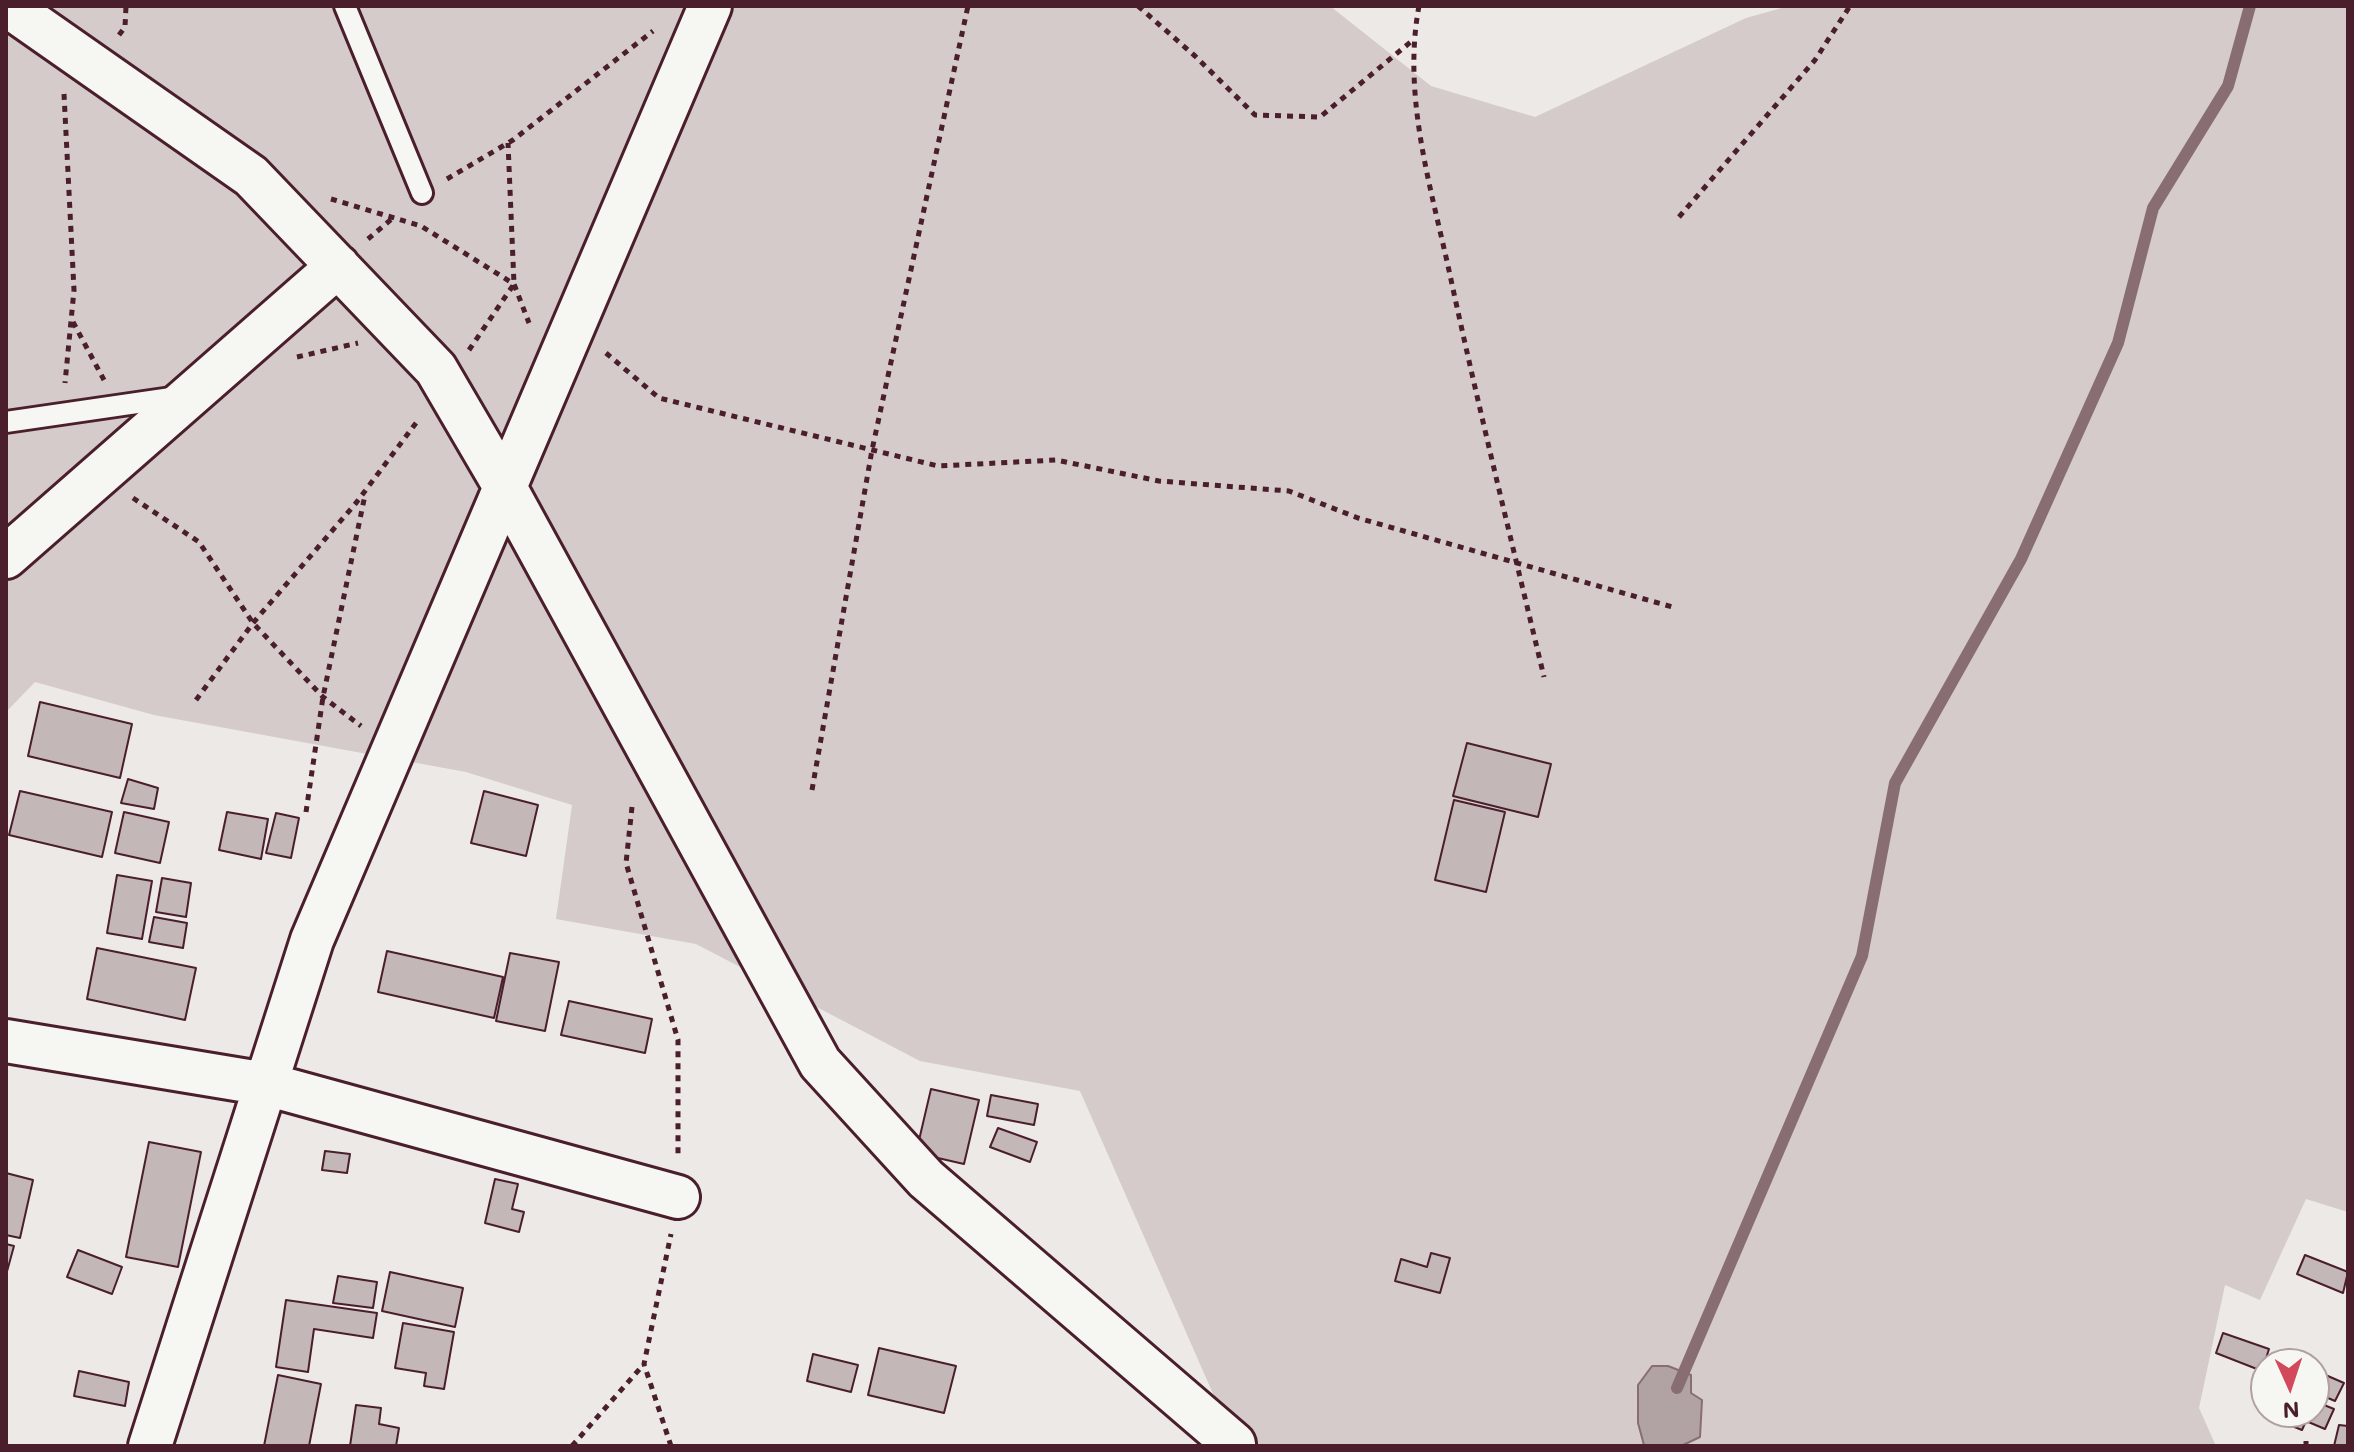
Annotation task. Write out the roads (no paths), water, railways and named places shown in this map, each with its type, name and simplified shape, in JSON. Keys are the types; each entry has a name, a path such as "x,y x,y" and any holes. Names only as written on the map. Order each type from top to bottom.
{"street":[{"path":"8,6 251,176 436,369 505,487 820,1063 926,1179 1234,1444"},
{"path":"150,1446 312,940 710,6"},
{"path":"6,557 338,266"},
{"path":"6,1041 266,1084 678,1197"}],"lane":[{"path":"345,6 422,193"},
{"path":"6,422 190,395"}],"waterway":[{"path":"1677,1388 1862,956 1895,783 2021,559 2118,343 2153,208 2228,86 2250,6"}]}
